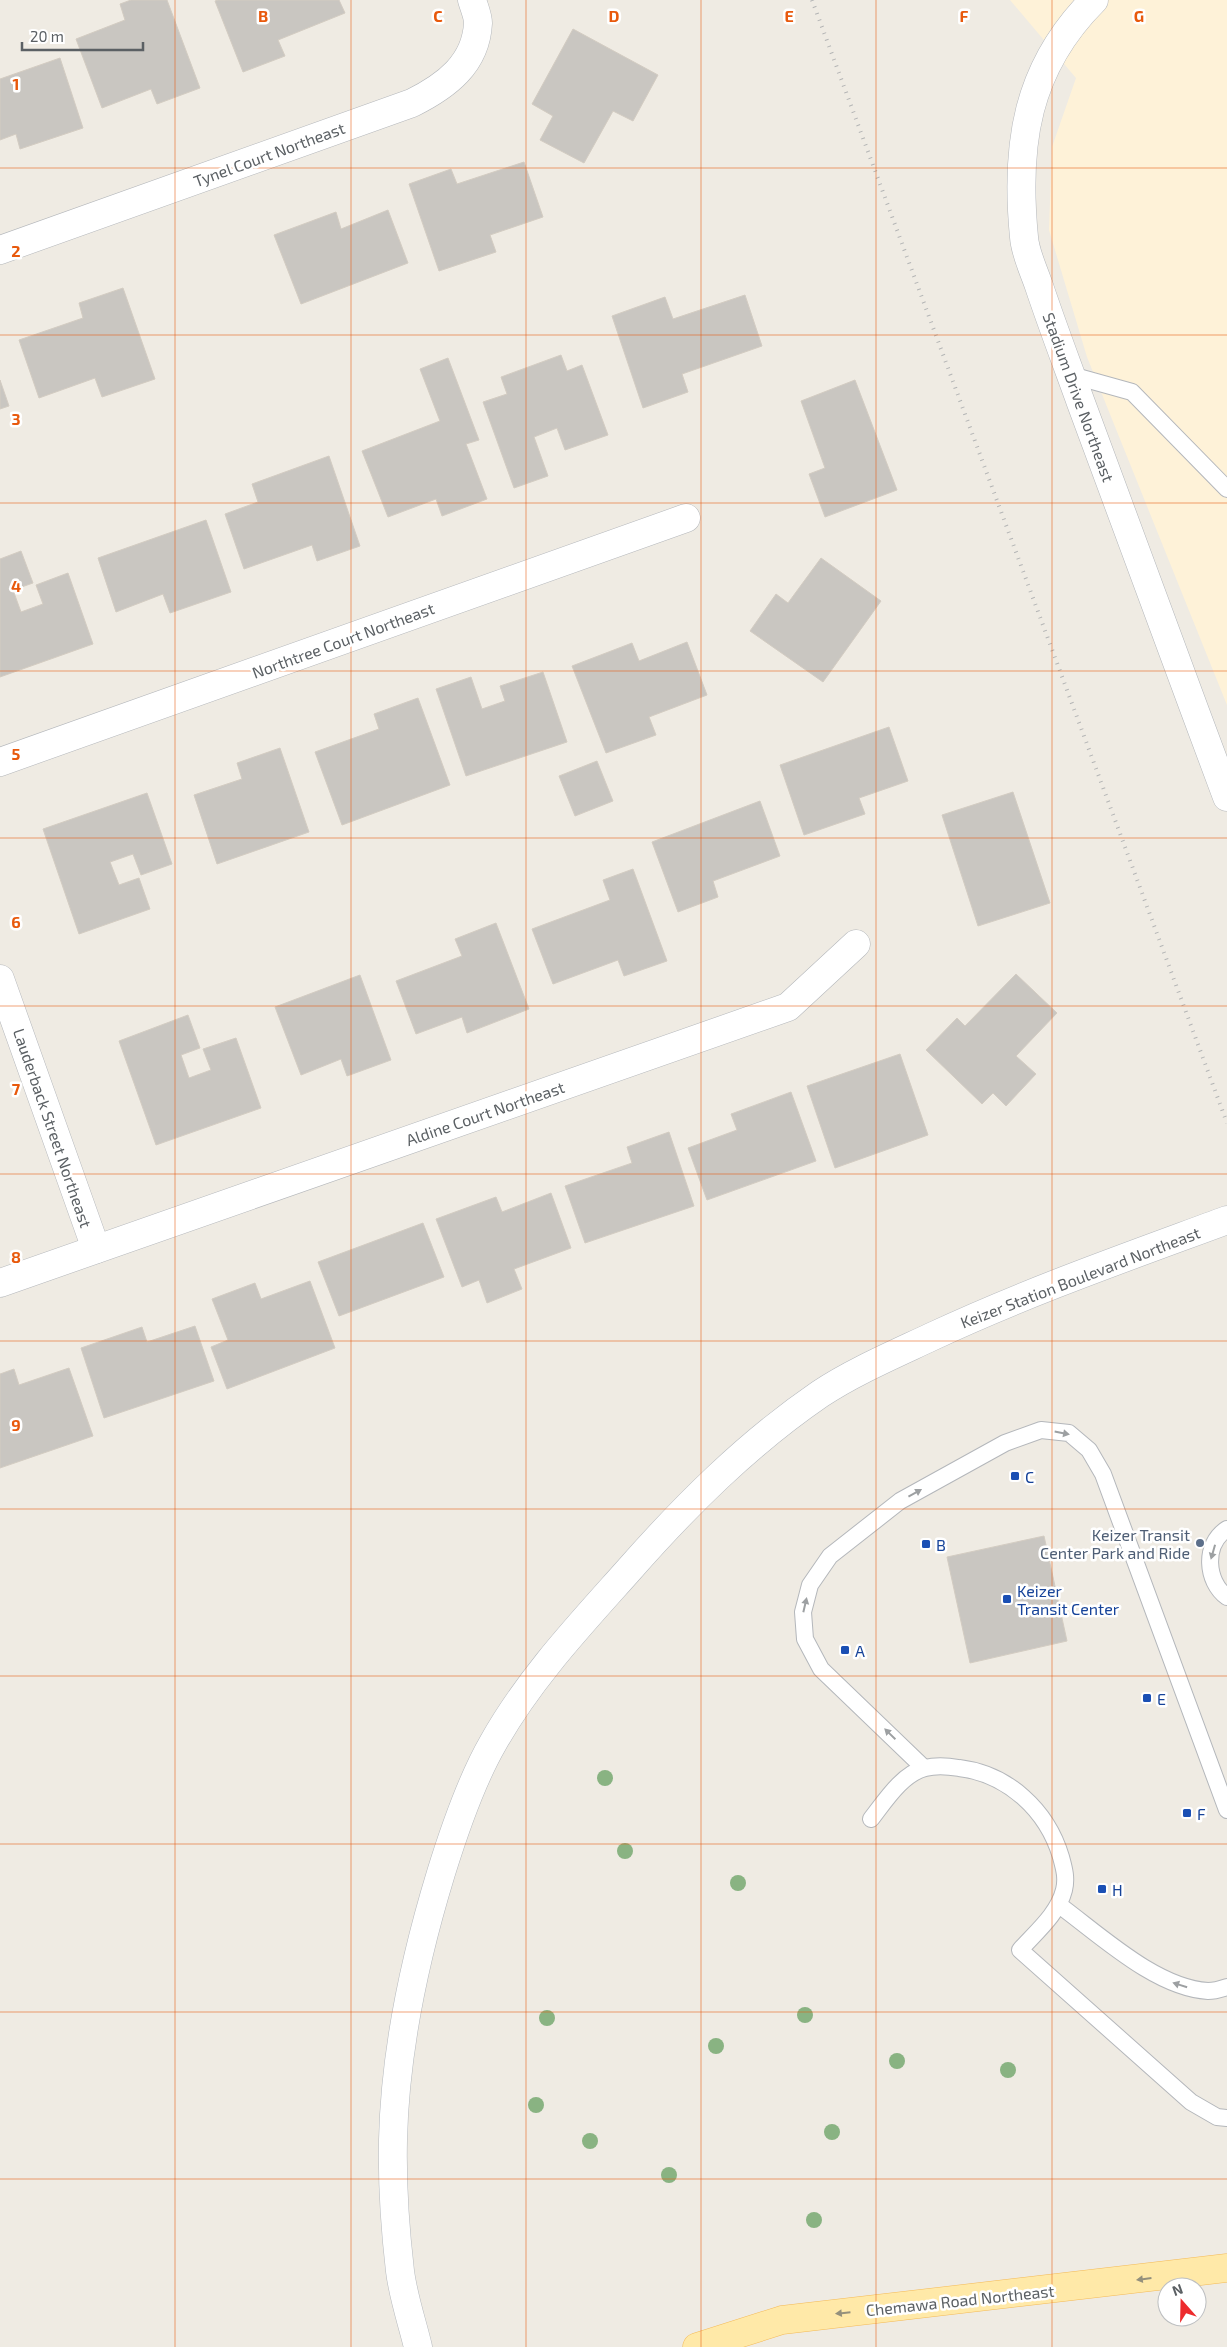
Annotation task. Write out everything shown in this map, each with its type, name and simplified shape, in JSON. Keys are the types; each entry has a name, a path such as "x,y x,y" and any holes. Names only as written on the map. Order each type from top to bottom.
{"main road":[{"name":"Chemawa Road Northeast","path":"697,2347 782,2320 1227,2268"}],"street":[{"name":"Tynel Court Northeast","path":"0,250 412,103 438,90 459,71 474,46 478,21 472,0"},
{"name":"Stadium Drive Northeast","path":"1094,0 1080,14 1059,42 1042,70 1028,114 1022,148 1020,182 1024,240 1071,375 1227,798"},
{"name":"Northtree Court Northeast","path":"0,762 686,518"},
{"name":"Aldine Court Northeast","path":"0,1283 788,1007 856,944"},
{"name":"Lauderback Street Northeast","path":"0,979 96,1249"},
{"name":"Keizer Station Boulevard Northeast","path":"418,2347 400,2272 394,2212 393,2137 400,2057 425,1927 454,1831 491,1746 531,1682 573,1631 664,1530 706,1487 764,1436 824,1392 904,1350 998,1306 1227,1220"}],"lane":[{"path":"1071,375 1132,392 1227,489"},
{"path":"924,1768 822,1669 805,1639 803,1612 810,1585 830,1556 900,1501 1005,1443 1041,1430 1069,1433 1089,1450 1103,1474 1227,1810"},
{"path":"1227,1530 1223,1532 1213,1546 1210,1562 1212,1579 1221,1593 1227,1598"},
{"path":"870,1819 910,1775 924,1768 940,1766 976,1770 1008,1784 1036,1808 1055,1838 1065,1872 1064,1889 1059,1905 1020,1950 1191,2102 1217,2117 1227,2118"},
{"path":"1059,1905 1154,1975 1182,1986 1210,1991 1227,1987"}],"shaded area":[{"path":"1010,0 1227,0 1227,705 1087,357 1049,230 1052,147 1076,78"}],"building":[{"path":"131,0 167,0 200,88 157,104 151,89 102,108 76,39 125,20 120,4"},
{"path":"339,0 345,13 278,40 285,56 243,72 215,1"},
{"path":"573,29 658,75 633,121 613,111 584,163 540,140 553,116 532,104"},
{"path":"60,58 83,128 20,149 16,134 0,140 0,79"},
{"path":"524,162 543,217 490,235 496,252 439,271 409,184 451,169 457,184"},
{"path":"388,210 408,263 301,304 274,235 336,212 341,229"},
{"path":"123,288 155,379 102,397 95,378 39,398 19,340 83,318 79,303"},
{"path":"745,295 762,346 682,374 688,392 643,408 612,316 665,297 673,319"},
{"path":"561,355 567,371 582,365 608,435 565,450 557,428 534,437 548,476 514,488 483,402 507,394 501,377"},
{"path":"448,358 479,440 466,444 487,499 442,516 436,499 388,517 362,451 440,421 420,369"},
{"path":"0,380 9,406 0,409"},
{"path":"855,380 897,490 825,517 809,474 825,468 801,401"},
{"path":"329,456 360,546 317,561 312,545 244,569 225,514 258,502 252,484"},
{"path":"206,520 231,592 170,613 163,594 116,612 98,558"},
{"path":"21,551 33,583 13,590 21,612 43,604 36,585 68,573 93,644 0,677 0,559"},
{"path":"821,558 881,601 823,682 750,631 776,594 788,603"},
{"path":"687,642 707,695 649,717 656,735 606,753 572,666 632,643 639,661"},
{"path":"543,672 567,742 466,776 436,689 471,677 482,709 505,701 500,686"},
{"path":"418,698 450,785 342,825 315,752 379,729 374,714"},
{"path":"889,727 908,781 859,798 865,814 804,835 780,765"},
{"path":"280,748 309,832 217,864 194,795 242,779 237,763"},
{"path":"597,761 613,801 575,816 559,776"},
{"path":"1013,792 1050,903 978,926 942,815"},
{"path":"147,793 172,864 141,875 133,854 110,862 119,885 139,878 150,909 79,934 43,829"},
{"path":"760,801 780,856 713,881 718,897 678,912 652,842"},
{"path":"633,869 667,961 624,976 618,960 553,984 532,929 610,900 603,880"},
{"path":"496,923 529,1009 467,1033 462,1017 416,1034 396,981 462,956 455,939"},
{"path":"1016,974 1057,1013 1016,1056 1036,1074 1006,1106 993,1093 982,1104 926,1050 957,1018 965,1026"},
{"path":"360,975 391,1060 347,1076 341,1059 301,1075 275,1007"},
{"path":"188,1015 200,1048 181,1055 189,1078 211,1070 203,1049 236,1038 261,1108 156,1145 119,1041"},
{"path":"900,1054 928,1135 835,1168 807,1086"},
{"path":"791,1092 816,1161 707,1200 688,1148 737,1130 731,1114"},
{"path":"669,1132 694,1206 585,1243 565,1186 632,1163 627,1147"},
{"path":"551,1193 571,1248 514,1269 522,1289 487,1303 479,1280 462,1287 436,1219 496,1197 502,1212"},
{"path":"423,1223 444,1277 339,1316 318,1262"},
{"path":"310,1281 335,1348 227,1389 211,1347 228,1340 212,1299 255,1283 261,1299"},
{"path":"195,1326 214,1381 104,1418 81,1348 142,1327 147,1342"},
{"path":"69,1368 93,1436 0,1468 0,1374 14,1369 19,1385"},
{"name":"Keizer Transit Center","path":"1044,1536 1067,1641 970,1663 947,1557"}],"railway":[{"path":"812,0 1227,1123"}],"place":[{"name":"C","path":"1015,1476"},
{"name":"Keizer Transit Center Park and Ride","path":"1200,1543"},
{"name":"B","path":"926,1544"},
{"name":"Keizer Transit Center","path":"1007,1599"},
{"name":"A","path":"845,1650"},
{"name":"E","path":"1147,1698"},
{"name":"F","path":"1187,1813"},
{"name":"H","path":"1102,1889"}]}
